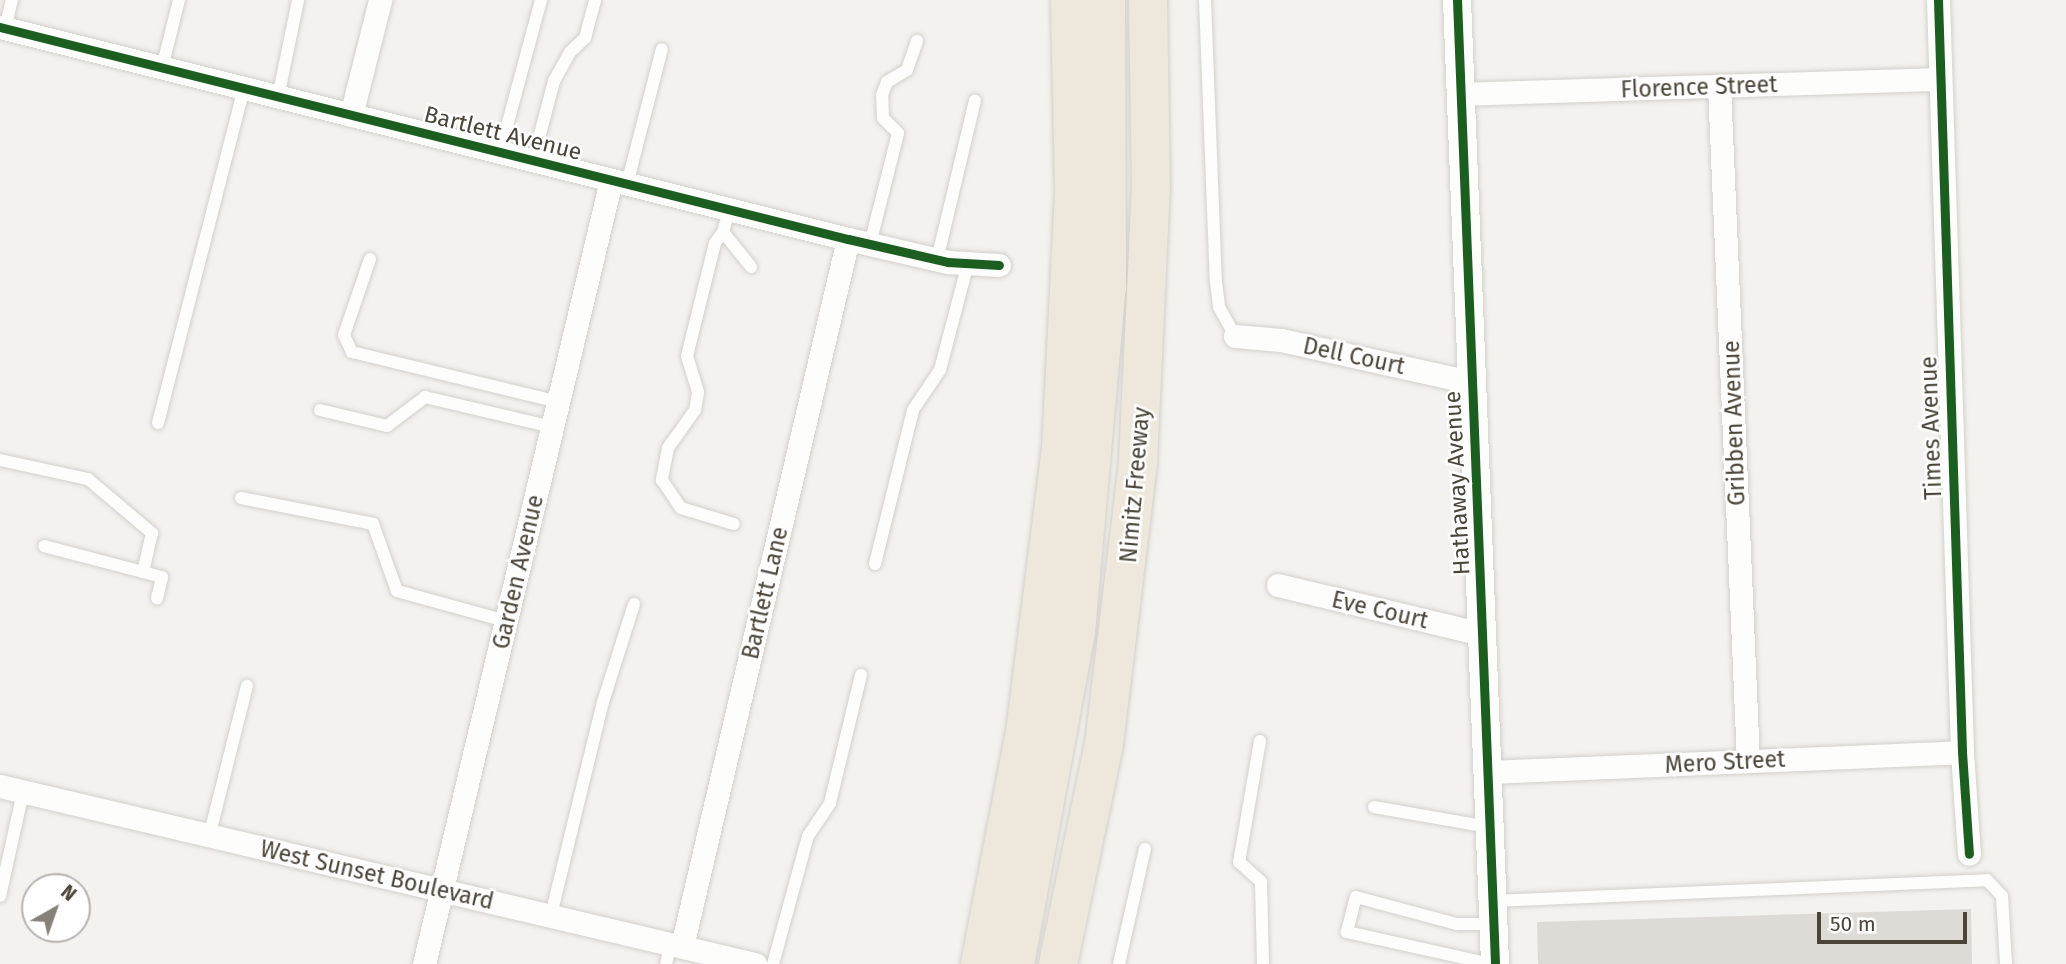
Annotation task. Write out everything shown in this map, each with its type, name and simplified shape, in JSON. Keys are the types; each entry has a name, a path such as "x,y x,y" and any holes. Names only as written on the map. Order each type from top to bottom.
{"highway":[{"path":"980,964 1026,733 1061,449 1074,191 1070,0"},
{"path":"1015,964 1076,631 1107,287 1106,0"},
{"name":"Nimitz Freeway","path":"1058,964 1104,744 1138,461 1151,190 1148,0"}],"street":[{"path":"351,115 380,0"},
{"name":"Hathaway Avenue","path":"1457,0 1488,772 1493,964"},
{"name":"Times Avenue","path":"1938,0 1938,79 1962,752 1969,854"},
{"name":"Bartlett Avenue","path":"2,28 859,242 937,260 999,265"},
{"name":"Florence Street","path":"1460,94 1938,79"},
{"name":"Gribben Avenue","path":"1719,86 1748,761"},
{"name":"Garden Avenue","path":"424,964 558,402 619,182"},
{"name":"Bartlett Lane","path":"673,951 859,242"},
{"name":"Dell Court","path":"1235,336 1281,341 1471,382"},
{"name":"Eve Court","path":"1278,585 1482,634"},
{"name":"Mero Street","path":"1488,772 1962,752"},
{"name":"West Sunset Boulevard","path":"0,786 551,915 673,951 740,962"}],"lane":[{"path":"2,28 12,0"},
{"path":"162,68 179,0"},
{"path":"278,97 298,0"},
{"path":"500,152 541,0"},
{"path":"533,160 554,81 570,52 585,38 595,0"},
{"path":"1205,0 1216,282 1219,307 1235,336"},
{"path":"859,242 898,133 883,118 882,95 887,82 907,70 917,41"},
{"path":"619,182 662,49"},
{"path":"158,423 244,88"},
{"path":"937,260 975,100"},
{"path":"729,209 723,232 715,243 687,356 698,392 695,410 668,448 662,480 681,508 734,524"},
{"path":"723,232 751,267"},
{"path":"370,259 344,335 352,352 558,402"},
{"path":"875,564 913,410 940,370 968,263"},
{"path":"320,410 387,426 425,397 552,428"},
{"path":"0,460 88,479 152,533 143,572"},
{"path":"242,498 373,524 397,591 506,621"},
{"path":"44,546 162,578 157,598"},
{"path":"551,915 597,728 634,604"},
{"path":"773,964 808,836 830,803 862,676"},
{"path":"209,837 247,686"},
{"path":"1260,741 1239,862 1261,881 1263,964"},
{"path":"0,896 23,792"},
{"path":"1374,807 1490,827"},
{"path":"1119,964 1145,849"},
{"path":"1493,964 1347,932 1356,897 1457,924 1493,913 1987,880 2002,895 2006,964"}],"building":[{"path":"1971,909 1972,964 1538,964 1537,922"}],"cycle path":[{"path":"1457,0 1495,964"},
{"path":"1938,0 1962,752 1969,854"},
{"path":"0,27 848,239 948,262 999,265"}]}
